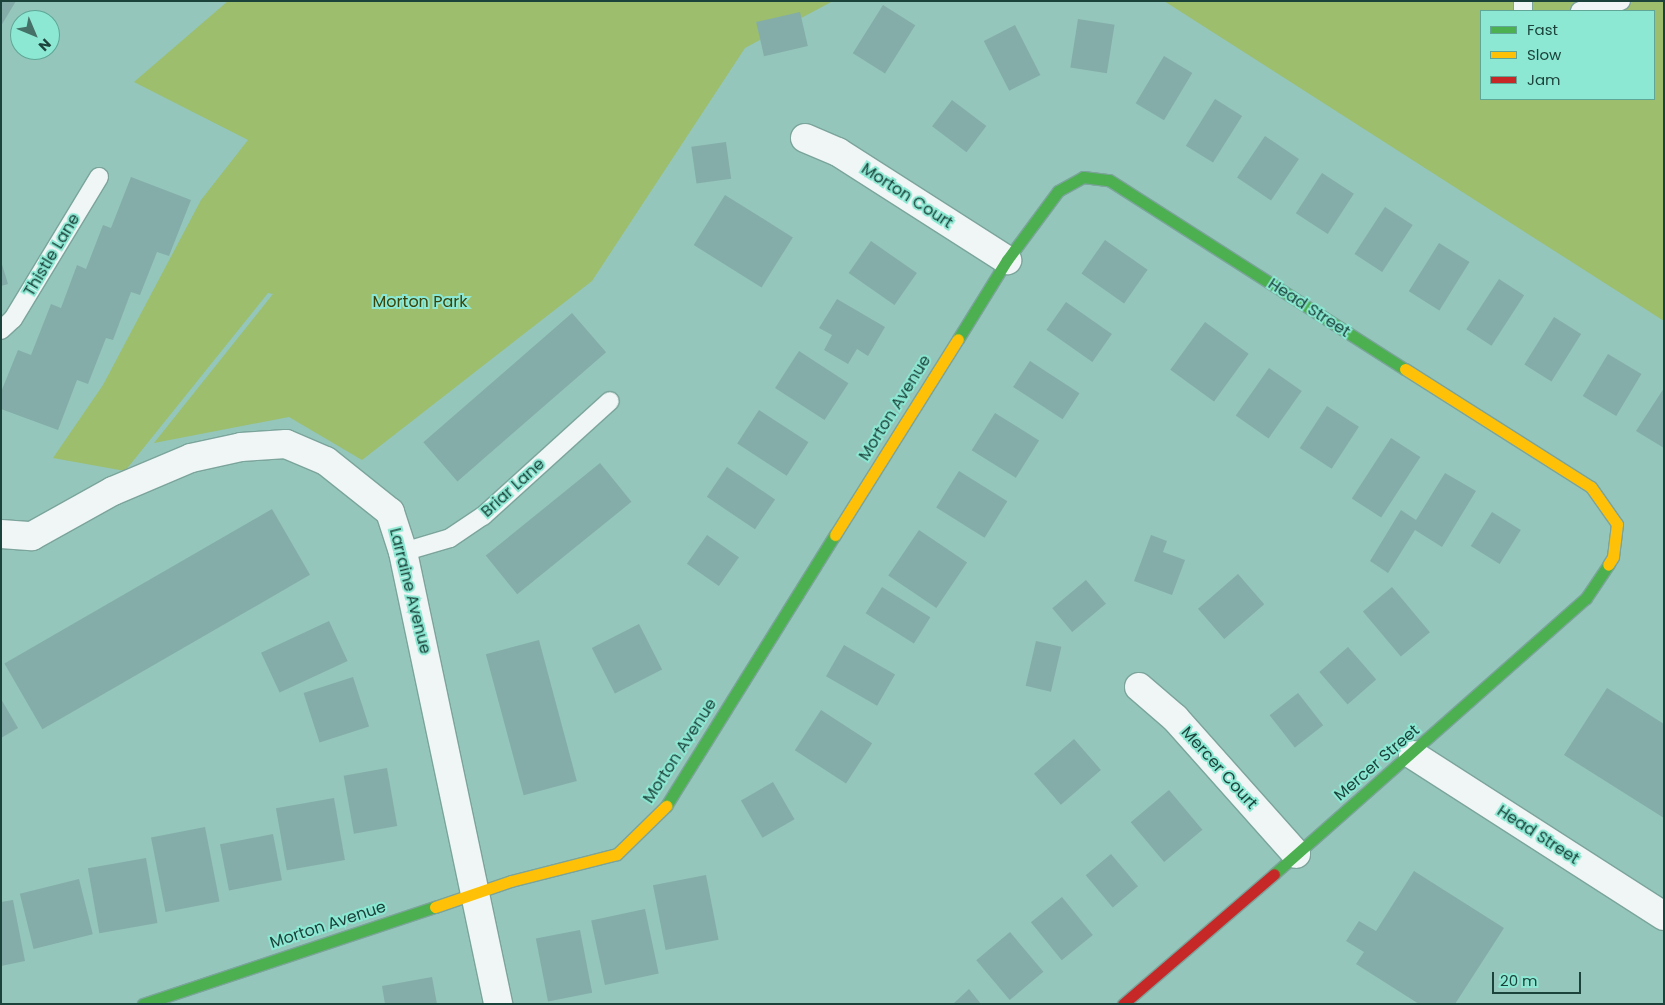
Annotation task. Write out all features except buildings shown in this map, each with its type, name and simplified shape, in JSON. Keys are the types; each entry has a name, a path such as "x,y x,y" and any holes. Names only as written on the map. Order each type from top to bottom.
{"street":[{"name":"Morton Court","path":"805,138 838,152 1007,260"},
{"name":"Head Street","path":"1007,260 1058,191 1083,177 1109,180 1591,487 1617,524"},
{"name":"Morton Avenue","path":"143,1004 477,892 616,854 662,812 1007,260"},
{"name":"Larraine Avenue","path":"1,534 32,536 112,491 191,458 241,447 286,444 326,461 390,512 403,552 477,892 498,1004"},
{"name":"Mercer Street","path":"1123,1004 1413,755 1586,598 1613,557 1617,524"},
{"name":"Mercer Court","path":"1139,686 1174,718 1296,854"},
{"name":"Head Street","path":"1413,755 1664,916"}],"lane":[{"path":"1583,10 1606,2"},
{"name":"Thistle Lane","path":"1,330 13,319 98,177"},
{"name":"Briar Lane","path":"403,552 450,538 483,516 610,401"}],"green space":[{"name":"Morton Park","path":"228,1 833,1 745,48 592,281 362,460 289,417 154,443 273,294 268,293 125,471 53,458 103,385 201,200 248,140 134,82"},
{"path":"1164,1 1664,1 1664,321"}],"traffic: fast":[{"path":"958,339 1007,260 1058,191 1083,177 1109,180 1405,369"},
{"path":"666,806 835,535"},
{"path":"1274,874 1586,598 1608,565"},
{"path":"143,1004 435,907"}],"traffic: slow":[{"path":"835,535 958,339"},
{"path":"1405,369 1591,487 1617,524 1613,557 1608,565"},
{"path":"435,907 511,881 617,854 666,806"}],"traffic: jam":[{"path":"1123,1004 1274,874"}]}
